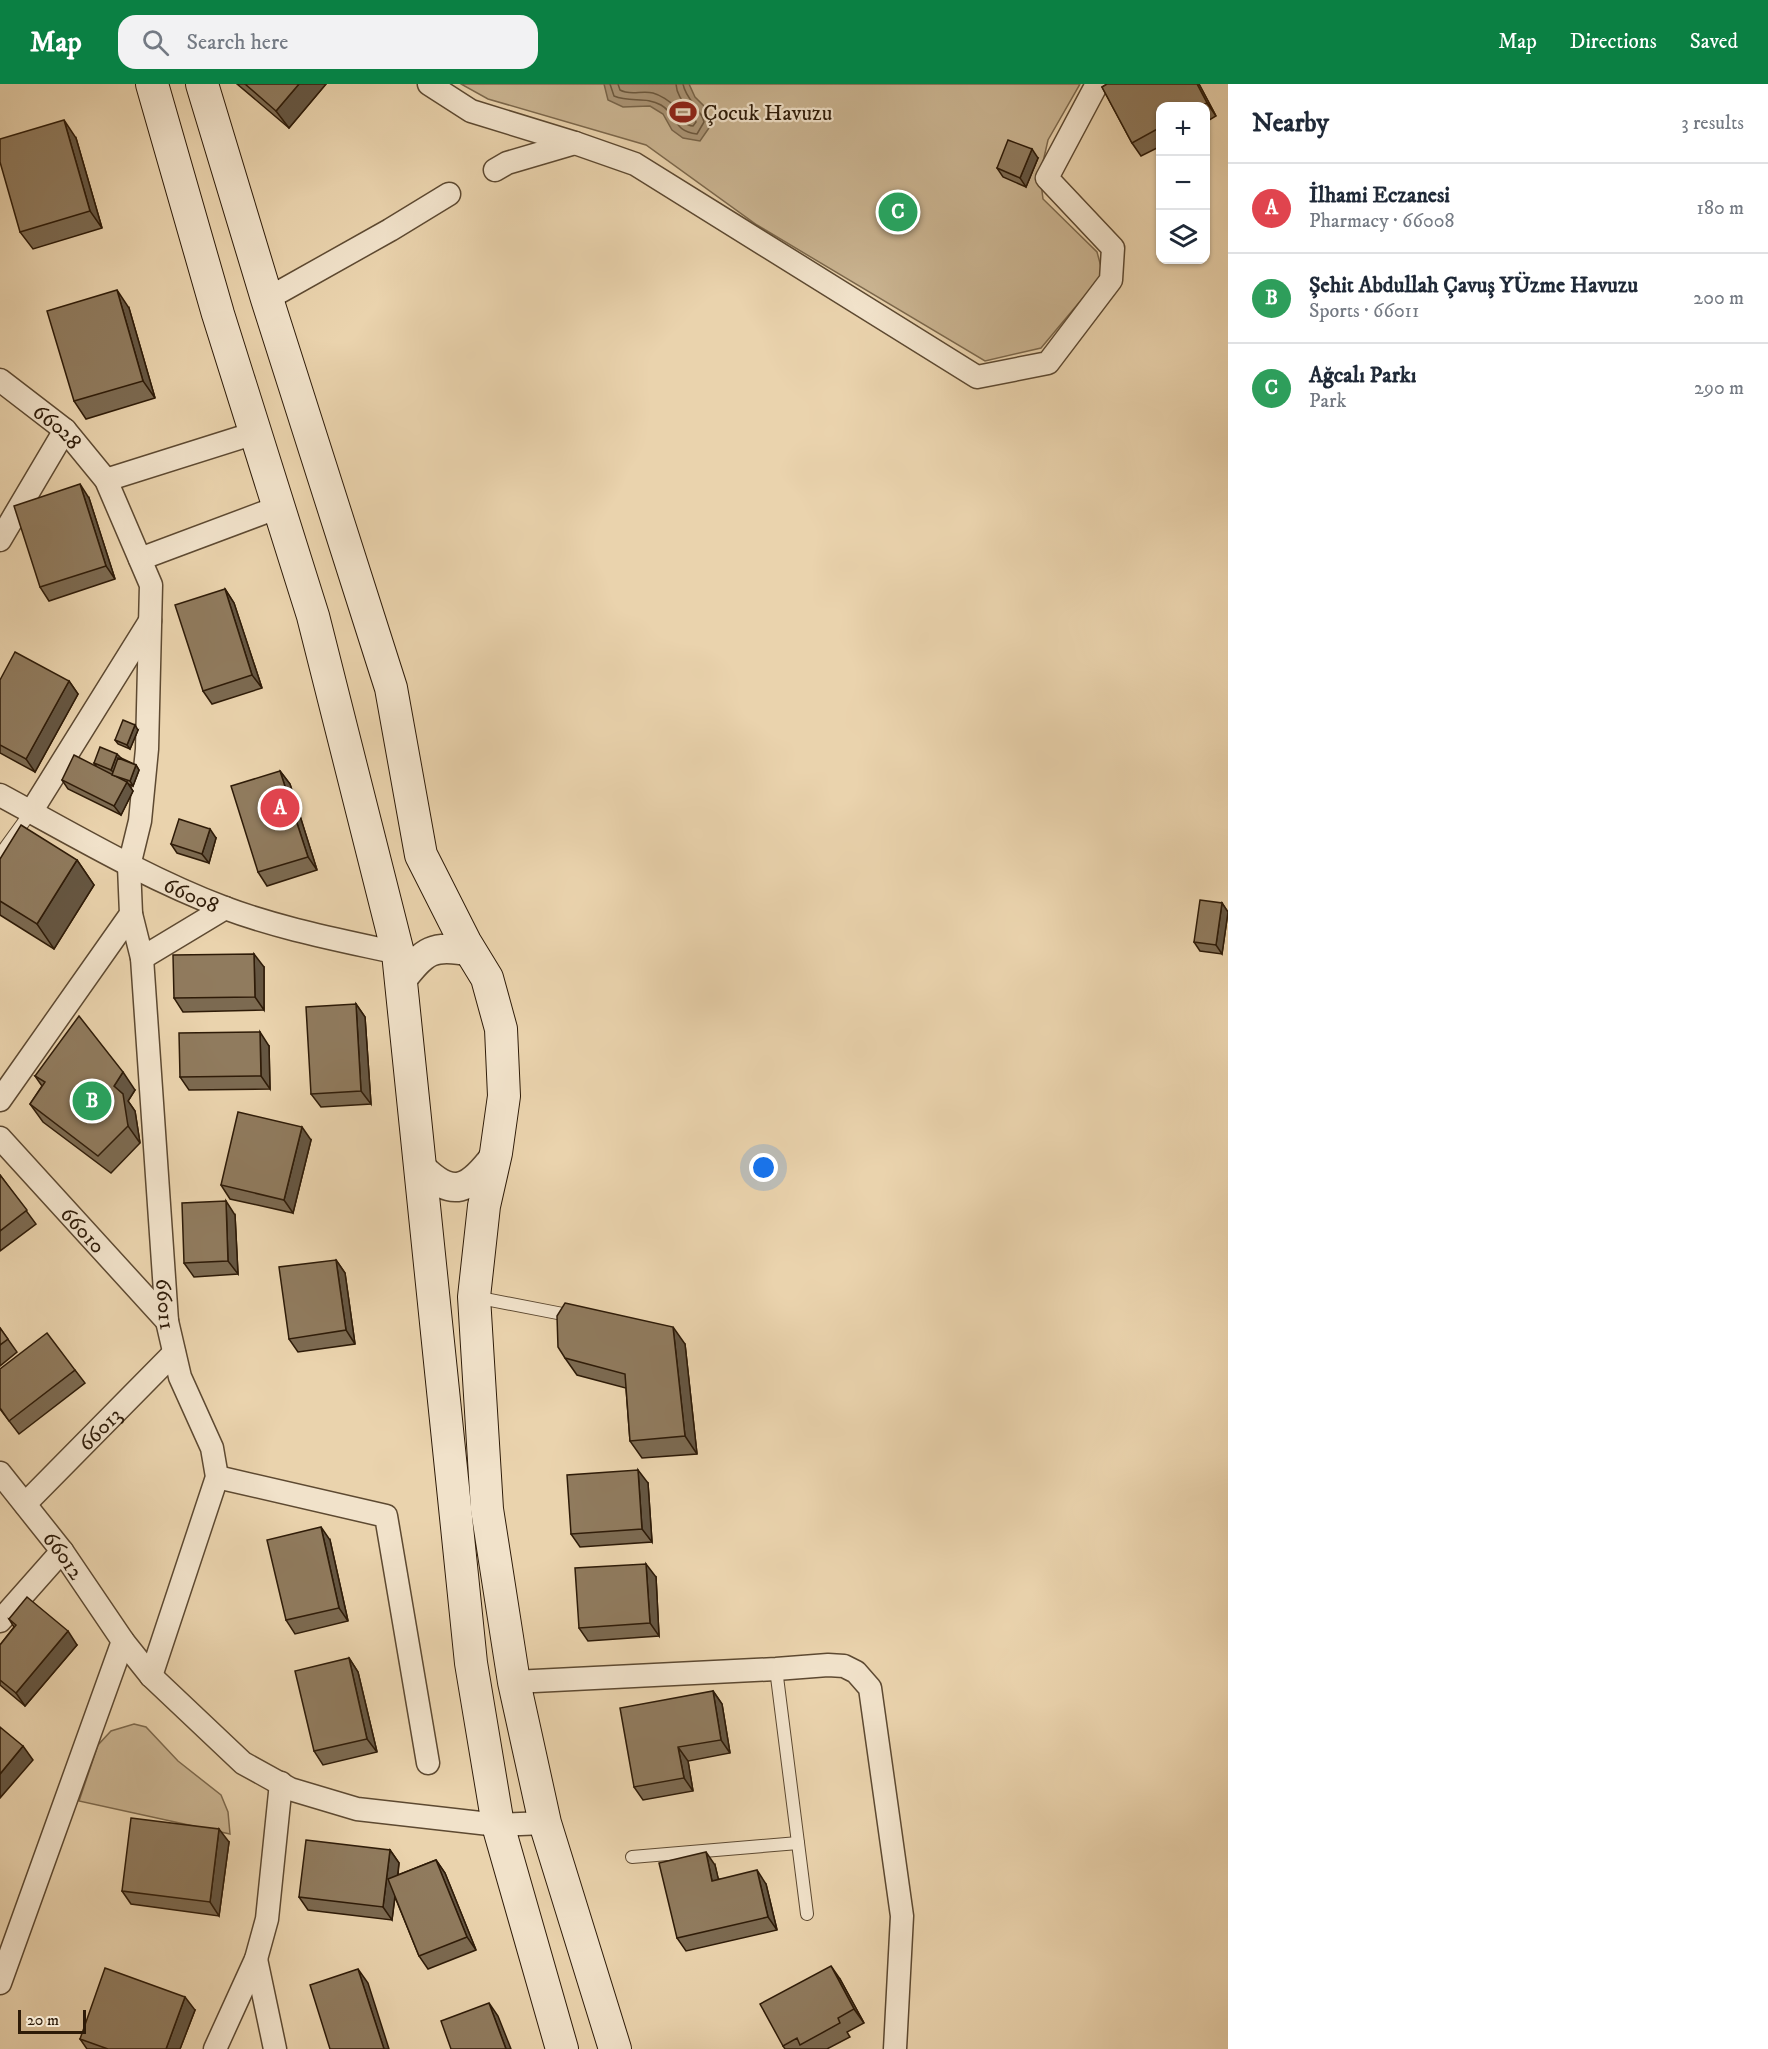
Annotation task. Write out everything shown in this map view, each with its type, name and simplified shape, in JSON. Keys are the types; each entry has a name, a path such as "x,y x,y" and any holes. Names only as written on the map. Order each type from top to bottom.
{"main road":[{"path":"152,84 215,302 313,616 399,967 471,1663 498,1825 562,2049"},
{"path":"202,84 267,299 391,688 421,855 487,978 501,1029 504,1096 495,1156 484,1206 474,1297 488,1509 514,1682 545,1823 615,2049"}],"street":[{"path":"429,84 471,111 634,164 977,377 1048,363 1111,280 1113,248 1047,178 1097,84"},
{"path":"495,170 507,163 575,143"},
{"path":"267,299 449,194"},
{"name":"66028","path":"0,380 66,430 106,480 151,585 150,621"},
{"path":"0,540 66,430"},
{"path":"106,480 255,433"},
{"path":"140,559 279,507"},
{"path":"31,812 150,621"},
{"name":"66011","path":"150,621 147,749 140,821 129,866 131,914 142,958 167,1321 180,1377 212,1448 217,1477 151,1676"},
{"name":"66008","path":"0,795 129,866 225,908 399,967"},
{"path":"142,958 225,908"},
{"path":"0,1100 131,914"},
{"path":"399,967 436,950 452,948 472,952"},
{"name":"66010","path":"0,1138 167,1321"},
{"path":"420,1166 434,1181 444,1186 459,1186 472,1183 495,1156"},
{"name":"66013","path":"25,1504 174,1353"},
{"name":"66012","path":"0,1473 62,1551 123,1641 151,1676 243,1763 291,1788 357,1809 498,1825 545,1823"},
{"path":"217,1477 386,1516 428,1762"},
{"path":"0,1621 62,1551"},
{"path":"0,1983 123,1641"},
{"path":"514,1682 828,1665 844,1666 856,1672 870,1688 902,1916 895,2049"},
{"path":"214,2049 256,1959 267,1919 281,1783"},
{"path":"256,1959 275,2049"}],"lane":[{"path":"0,855 31,812"},
{"path":"474,1297 589,1319"},
{"path":"776,1669 807,1914"},
{"path":"632,1857 798,1843"}],"shaded area":[{"path":"461,84 1080,84 1048,140 1040,175 1043,199 1097,252 1103,274 1041,348 985,361 757,225 646,145 488,99"},
{"path":"134,1724 146,1727 178,1761 221,1795 228,1812 230,1834 79,1801 98,1745 111,1731"}],"water":[{"name":"Çocuk Havuzu","path":"604,84 689,84 695,97 707,109 711,125 700,141 683,138 672,130 663,114 650,106 623,107 608,100"}],"building":[{"path":"245,84 299,84 276,111"},
{"path":"1107,84 1197,84 1206,102 1156,102 1156,130 1132,143 1102,87"},
{"path":"64,120 90,211 20,232 0,162 0,139"},
{"path":"1008,140 1032,149 1020,178 997,168"},
{"path":"117,290 143,381 74,401 47,311"},
{"path":"80,484 106,566 40,587 14,506"},
{"path":"225,589 252,675 203,691 175,605"},
{"path":"15,652 69,681 26,759 0,745 0,680"},
{"path":"123,720 135,725 127,745 115,740"},
{"path":"100,747 117,754 111,770 94,763"},
{"path":"74,755 127,782 114,806 62,780"},
{"path":"118,758 136,765 130,781 112,775"},
{"path":"280,771 308,857 258,872 231,786"},
{"path":"179,819 210,829 202,854 171,844"},
{"path":"21,825 77,860 37,924 0,901 0,859"},
{"path":"1200,900 1222,903 1216,945 1194,942"},
{"path":"254,954 255,997 174,998 173,955"},
{"path":"356,1004 361,1091 311,1094 306,1007"},
{"path":"79,1016 123,1072 114,1086 123,1094 128,1126 98,1156 30,1104 45,1082 35,1076"},
{"path":"260,1032 261,1076 180,1077 179,1033"},
{"path":"238,1112 302,1127 284,1200 221,1185"},
{"path":"0,1175 27,1210 0,1231"},
{"path":"226,1201 228,1261 184,1263 182,1203"},
{"path":"336,1260 346,1330 289,1339 279,1267"},
{"path":"565,1303 673,1327 685,1436 630,1441 625,1374 565,1358 558,1347 557,1316"},
{"path":"0,1328 8,1339 0,1345"},
{"path":"47,1333 75,1370 9,1421 0,1408 0,1369"},
{"path":"638,1470 642,1529 571,1534 567,1475"},
{"path":"321,1527 339,1608 286,1620 267,1540"},
{"path":"646,1564 650,1623 579,1628 575,1568"},
{"path":"27,1597 68,1631 16,1693 0,1680 0,1645 16,1625 9,1619"},
{"path":"349,1658 367,1739 314,1751 295,1671"},
{"path":"713,1691 721,1740 678,1747 684,1778 634,1787 620,1708"},
{"path":"0,1727 23,1746 0,1774"},
{"path":"131,1818 219,1829 210,1902 122,1891"},
{"path":"306,1840 390,1850 383,1907 299,1897"},
{"path":"706,1852 712,1881 757,1870 768,1917 677,1938 659,1863"},
{"path":"436,1860 467,1937 419,1956 388,1879"},
{"path":"831,1966 854,2009 838,2018 840,2023 800,2045 797,2038 783,2046 760,2004"},
{"path":"105,1968 185,1997 166,2049 108,2049 80,2039"},
{"path":"358,1969 384,2049 330,2049 310,1985"},
{"path":"489,2003 506,2049 451,2049 441,2021"}],"place":[{"name":"Çocuk Havuzu","path":"683,112"},
{"name":"Ağcalı Parkı","path":"898,212"},
{"name":"İlhami Eczanesi","path":"280,808"},
{"name":"Şehit Abdullah Çavuş YÜzme Havuzu","path":"92,1101"}]}
